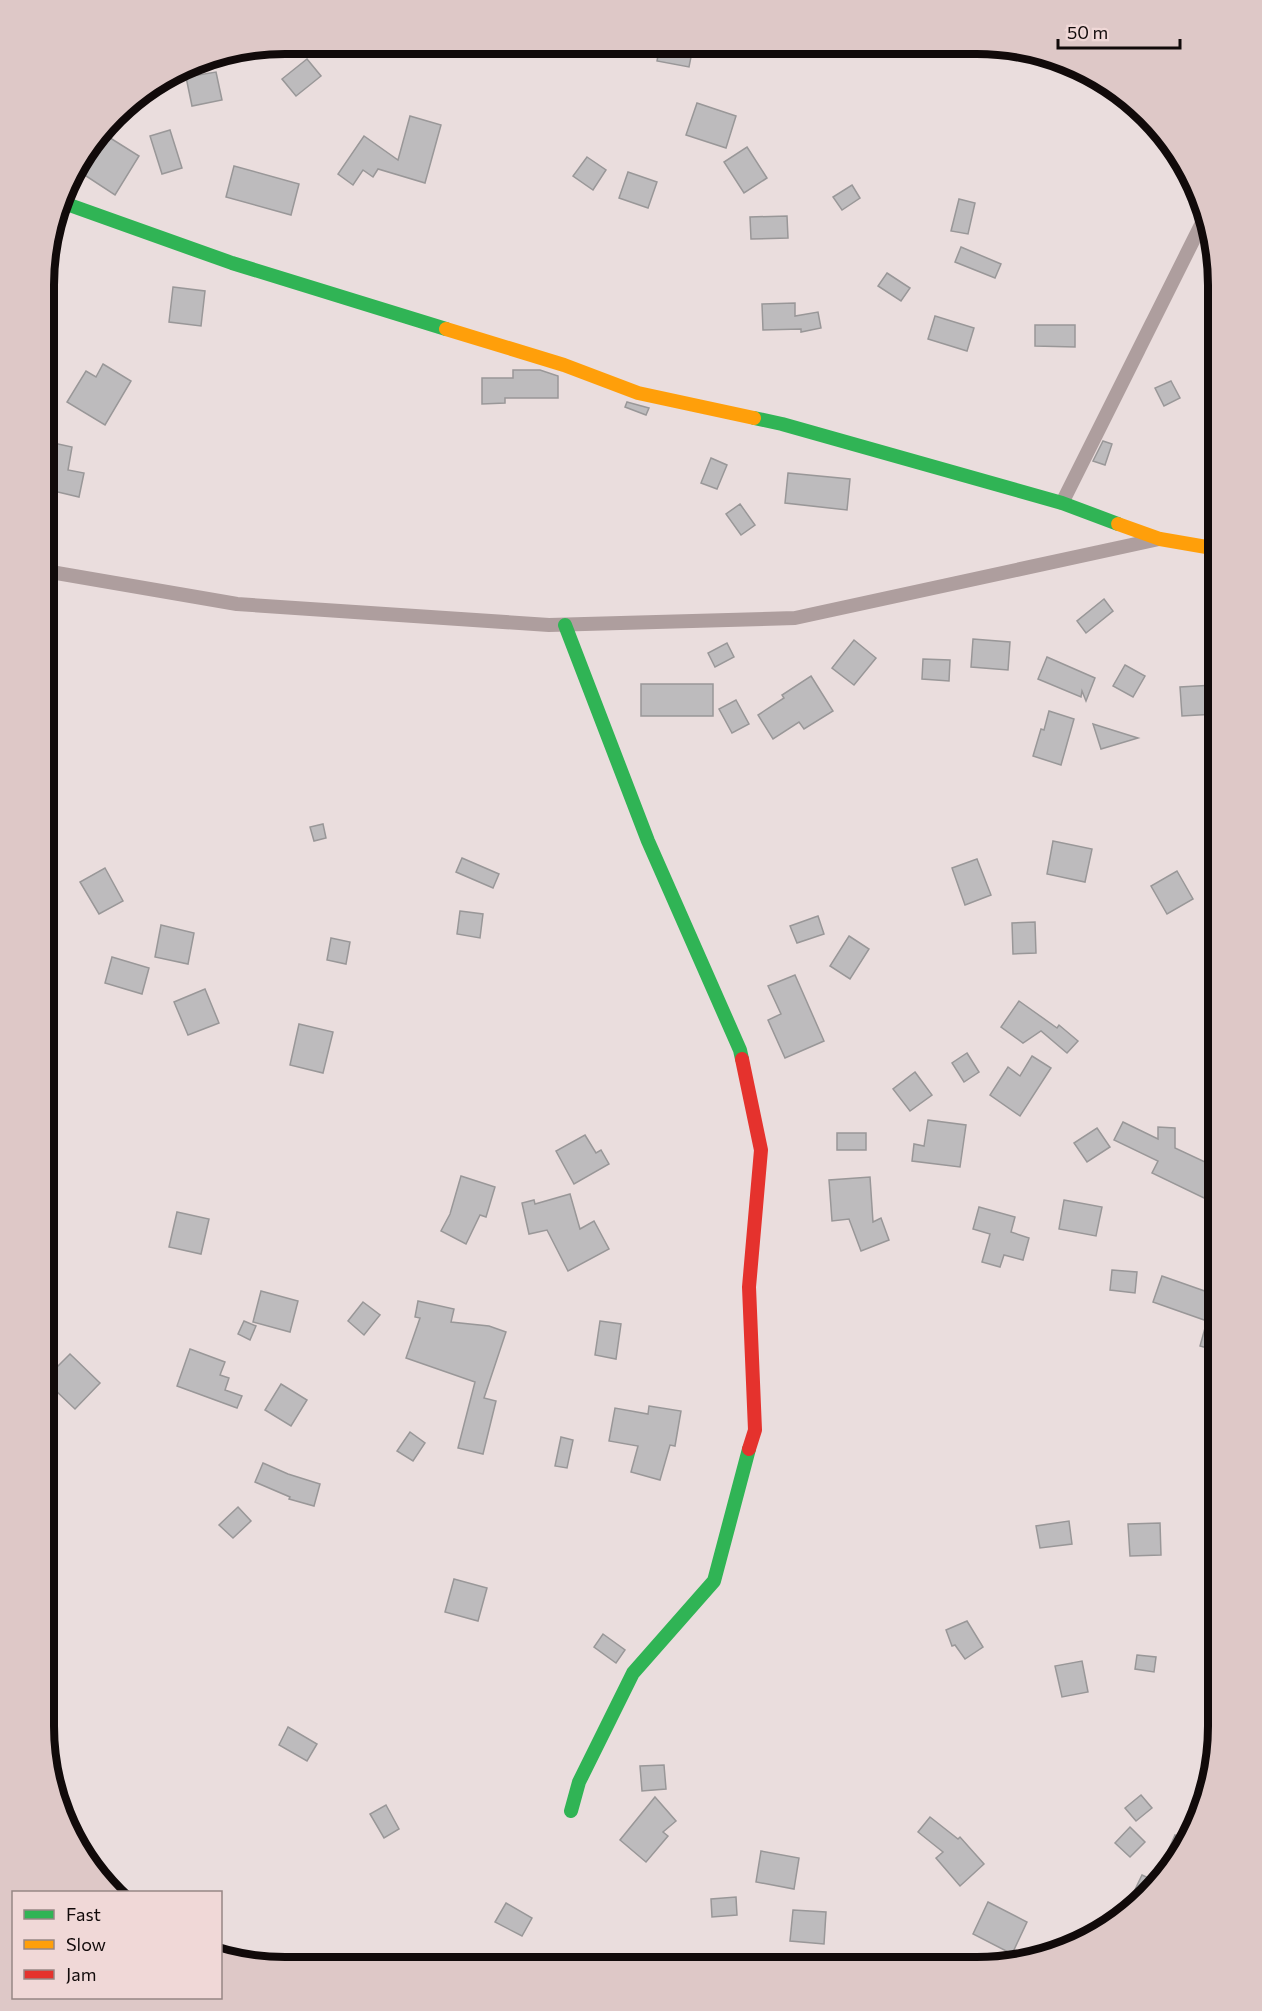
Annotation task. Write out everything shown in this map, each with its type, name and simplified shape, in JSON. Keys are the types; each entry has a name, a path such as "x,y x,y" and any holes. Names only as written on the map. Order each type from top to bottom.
{"street":[{"path":"69,205 221,259 564,364 638,393 782,424 1062,503 1160,539 1208,547"},
{"path":"1062,503 1200,226"},
{"path":"54,573 237,604 565,625 795,618 1160,539"},
{"path":"565,625 648,841 740,1050 762,1150 749,1287 756,1430 740,1477 714,1581 633,1673 579,1782 570,1810"}],"building":[{"path":"658,54 692,54 689,67 657,61"},
{"path":"307,59 321,76 296,96 282,79"},
{"path":"216,72 222,100 192,106 186,77"},
{"path":"697,103 736,116 726,148 686,135"},
{"path":"410,116 441,125 425,183 378,169 373,177 363,170 353,185 338,174 364,136 398,160"},
{"path":"170,130 182,168 162,174 150,136"},
{"path":"108,137 139,156 115,195 83,174"},
{"path":"747,147 767,178 744,193 724,162"},
{"path":"587,157 606,170 593,190 573,176"},
{"path":"234,166 299,184 291,215 226,197"},
{"path":"628,172 657,182 648,208 619,198"},
{"path":"852,185 860,198 842,210 833,197"},
{"path":"959,199 975,203 968,234 951,231"},
{"path":"787,216 788,238 751,239 750,217"},
{"path":"961,247 1001,264 995,278 955,262"},
{"path":"887,273 910,288 901,301 878,286"},
{"path":"173,287 205,291 201,326 169,322"},
{"path":"795,303 795,316 818,312 821,328 801,332 801,329 763,330 762,304"},
{"path":"935,316 974,328 967,351 928,339"},
{"path":"1035,325 1075,325 1075,347 1035,346"},
{"path":"103,364 131,381 105,425 67,402 86,371 96,377"},
{"path":"513,370 540,370 558,376 558,398 505,398 505,403 482,404 482,378 513,378"},
{"path":"1171,381 1180,398 1164,406 1155,388"},
{"path":"627,402 649,408 646,415 625,407"},
{"path":"1103,441 1112,444 1105,465 1093,461"},
{"path":"54,443 72,447 68,470 84,473 79,497 54,491"},
{"path":"711,458 727,465 717,489 701,483"},
{"path":"788,473 850,479 847,510 785,503"},
{"path":"740,504 755,525 741,535 726,514"},
{"path":"1104,599 1113,611 1086,633 1077,621"},
{"path":"973,639 1010,642 1008,670 971,667"},
{"path":"854,640 876,658 854,685 832,668"},
{"path":"727,643 734,657 715,667 708,653"},
{"path":"1047,657 1095,678 1086,701 1082,691 1081,697 1038,679"},
{"path":"923,659 950,660 949,681 922,679"},
{"path":"1125,665 1145,676 1133,697 1113,686"},
{"path":"811,676 833,711 804,729 799,722 773,739 758,715 784,698 782,695"},
{"path":"641,684 713,684 713,716 641,716"},
{"path":"1208,685 1208,714 1182,716 1180,687"},
{"path":"736,700 749,724 732,733 719,709"},
{"path":"1049,711 1074,719 1061,765 1033,756"},
{"path":"1093,724 1138,738 1101,749"},
{"path":"323,824 326,838 314,841 310,827"},
{"path":"1053,841 1092,849 1085,882 1047,874"},
{"path":"462,858 499,874 493,888 456,872"},
{"path":"977,859 991,895 965,905 952,868"},
{"path":"105,868 123,901 99,914 80,882"},
{"path":"1177,871 1193,899 1167,914 1151,886"},
{"path":"460,911 483,914 480,938 457,934"},
{"path":"818,916 824,934 797,943 790,926"},
{"path":"1035,922 1036,953 1013,954 1012,923"},
{"path":"161,925 194,933 188,964 155,957"},
{"path":"849,936 869,949 850,979 830,966"},
{"path":"331,938 350,942 346,964 327,960"},
{"path":"112,957 149,968 142,994 105,983"},
{"path":"795,975 824,1041 785,1058 768,1020 781,1014 768,986"},
{"path":"205,989 219,1023 188,1035 174,1002"},
{"path":"1019,1001 1057,1028 1059,1025 1078,1041 1067,1053 1041,1031 1023,1043 1001,1027"},
{"path":"299,1024 333,1032 323,1073 290,1065"},
{"path":"967,1053 979,1072 964,1082 952,1063"},
{"path":"1032,1056 1051,1068 1020,1116 990,1095 1008,1067 1020,1076"},
{"path":"915,1072 932,1095 910,1111 893,1089"},
{"path":"928,1120 966,1125 960,1167 912,1161 914,1144 924,1146"},
{"path":"1123,1122 1158,1139 1158,1127 1175,1128 1175,1148 1208,1163 1208,1189 1204,1198 1152,1173 1158,1161 1114,1140"},
{"path":"1097,1128 1110,1147 1087,1162 1074,1143"},
{"path":"837,1133 866,1133 866,1150 837,1150"},
{"path":"585,1135 596,1153 601,1150 609,1164 574,1184 556,1151"},
{"path":"461,1176 495,1187 486,1217 480,1215 466,1244 441,1231 450,1214"},
{"path":"870,1177 873,1222 881,1218 889,1240 861,1251 849,1219 832,1221 829,1180"},
{"path":"570,1194 580,1229 594,1221 609,1249 568,1271 547,1230 529,1234 522,1203 534,1200 535,1204"},
{"path":"1064,1200 1102,1207 1096,1236 1059,1229"},
{"path":"979,1207 1015,1217 1011,1232 1029,1238 1023,1260 1004,1255 1000,1267 982,1262 990,1234 973,1229"},
{"path":"177,1212 209,1219 201,1254 169,1247"},
{"path":"1112,1270 1137,1272 1135,1293 1110,1290"},
{"path":"1162,1276 1208,1292 1208,1318 1207,1321 1153,1302"},
{"path":"261,1291 298,1301 290,1332 253,1322"},
{"path":"418,1301 454,1309 451,1322 489,1326 506,1332 484,1398 496,1401 483,1454 458,1448 475,1382 406,1358 420,1318 415,1317"},
{"path":"363,1302 380,1315 364,1335 348,1321"},
{"path":"244,1321 256,1326 250,1340 238,1334"},
{"path":"600,1321 621,1324 616,1359 595,1355"},
{"path":"1207,1321 1208,1321 1208,1348 1200,1346"},
{"path":"190,1349 225,1362 220,1375 229,1378 225,1390 242,1396 237,1408 177,1386"},
{"path":"70,1354 100,1383 75,1409 54,1389 57,1383 54,1380 54,1370"},
{"path":"281,1384 307,1400 291,1426 265,1410"},
{"path":"649,1406 681,1411 675,1446 670,1445 660,1480 631,1472 638,1446 609,1441 615,1408 648,1414"},
{"path":"410,1432 425,1443 413,1461 397,1451"},
{"path":"561,1437 573,1440 567,1468 555,1466"},
{"path":"263,1463 320,1484 314,1506 289,1499 290,1497 255,1482"},
{"path":"238,1507 251,1521 233,1538 219,1525"},
{"path":"1069,1521 1072,1544 1040,1548 1036,1526"},
{"path":"1160,1523 1161,1555 1130,1556 1128,1524"},
{"path":"454,1579 487,1588 478,1621 445,1612"},
{"path":"967,1621 983,1647 965,1659 955,1645 952,1646 946,1630"},
{"path":"603,1634 625,1650 616,1663 594,1647"},
{"path":"1137,1655 1156,1657 1154,1672 1135,1669"},
{"path":"1082,1661 1088,1692 1062,1697 1055,1666"},
{"path":"288,1727 317,1744 307,1761 279,1745"},
{"path":"664,1765 666,1789 642,1791 640,1766"},
{"path":"1141,1795 1152,1808 1136,1821 1125,1808"},
{"path":"655,1797 676,1821 663,1832 668,1836 646,1862 620,1840"},
{"path":"386,1805 399,1829 384,1838 370,1814"},
{"path":"930,1817 958,1839 960,1837 984,1864 960,1886 936,1858 943,1852 918,1832"},
{"path":"1130,1827 1145,1842 1130,1857 1115,1843"},
{"path":"1175,1835 1179,1837 1177,1842 1163,1863"},
{"path":"761,1851 799,1858 794,1889 756,1882"},
{"path":"1142,1875 1150,1879 1134,1895"},
{"path":"736,1897 737,1915 712,1917 711,1899"},
{"path":"988,1902 1027,1922 1012,1954 973,1934"},
{"path":"506,1903 532,1918 522,1936 495,1922"},
{"path":"793,1910 826,1912 824,1944 790,1941"}],"traffic: fast":[{"path":"69,205 232,263 446,329"},
{"path":"754,418 1062,503 1118,524"},
{"path":"565,625 648,841 742,1059"},
{"path":"571,1811 579,1782 633,1673 714,1581 749,1449"}],"traffic: slow":[{"path":"446,329 564,365 638,393 754,418"},
{"path":"1118,524 1160,539 1208,547"}],"traffic: jam":[{"path":"742,1059 761,1150 749,1287 755,1430 749,1449"}]}
